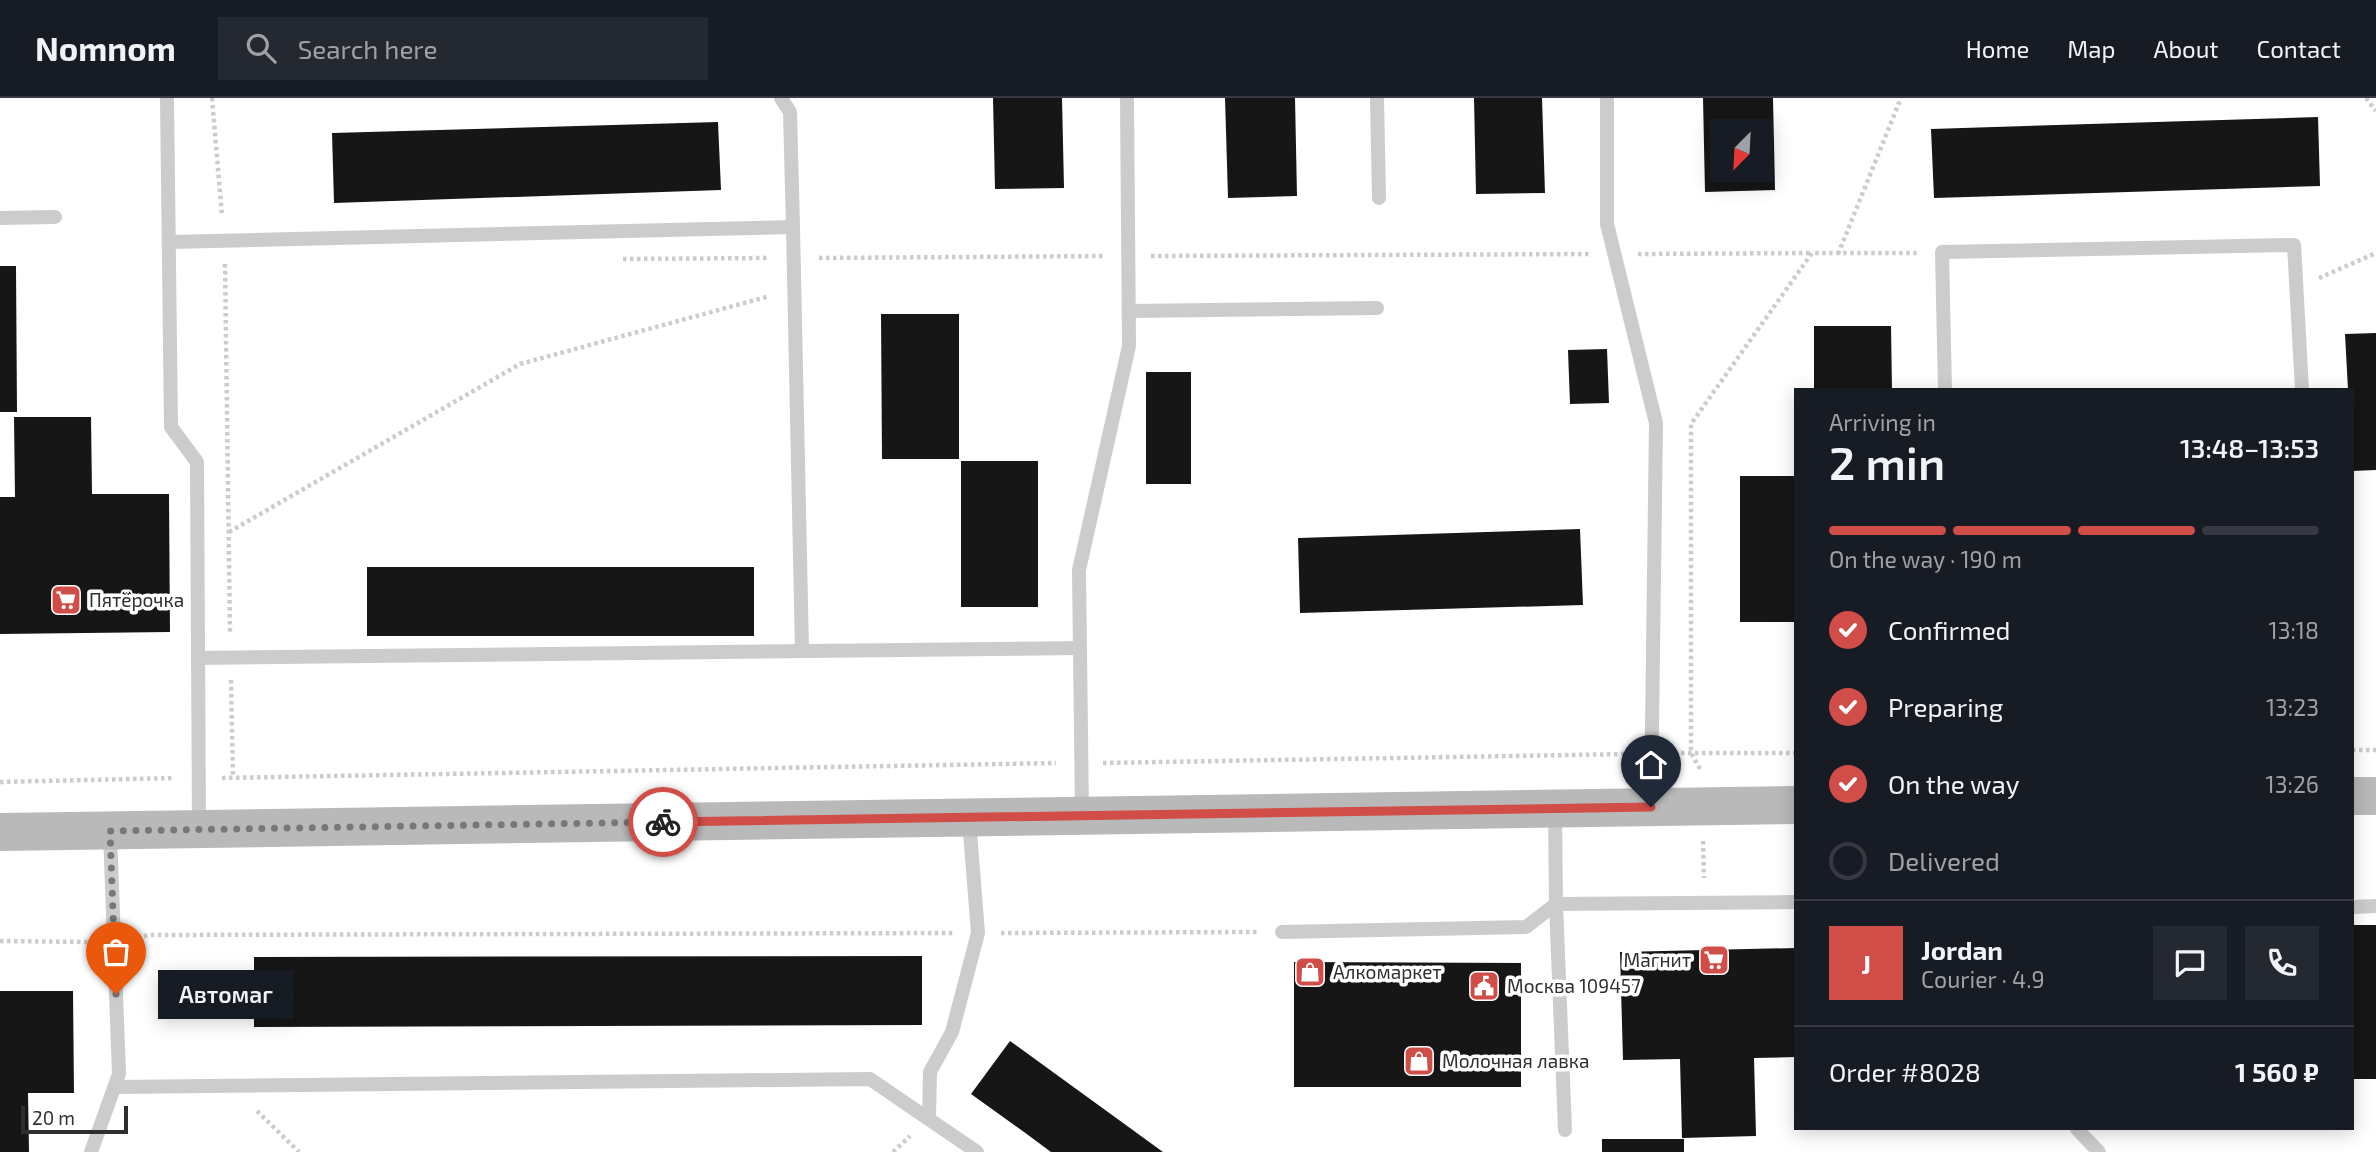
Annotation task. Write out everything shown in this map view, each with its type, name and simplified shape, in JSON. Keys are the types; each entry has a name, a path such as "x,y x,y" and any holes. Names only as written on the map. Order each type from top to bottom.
{"street":[{"path":"2354,796 2376,796"},
{"path":"0,832 1794,805"}],"lane":[{"path":"167,98 172,427 197,462 199,829"},
{"path":"781,98 790,112 802,651"},
{"path":"1082,816 1079,570 1129,346 1127,98"},
{"path":"1377,98 1379,198"},
{"path":"1607,98 1607,223 1656,424 1651,807"},
{"path":"0,218 55,217"},
{"path":"169,242 793,227"},
{"path":"1945,388 1942,252 2294,245 2302,388"},
{"path":"1129,311 1377,308"},
{"path":"198,658 1080,648"},
{"path":"1555,808 1565,1130"},
{"path":"929,1117 930,1072 952,1032 978,933 969,818"},
{"path":"91,1152 119,1073 110,831"},
{"path":"1282,932 1527,927 1556,904 1794,902"},
{"path":"2354,907 2376,906"},
{"path":"115,1087 870,1079 977,1152"},
{"path":"2078,1130 2099,1152"}],"path":[{"path":"212,98 224,241 233,777"},
{"path":"1838,254 1901,98"},
{"path":"2366,98 2376,111"},
{"path":"613,259 1942,252"},
{"path":"1702,773 1691,753 1691,424 1812,253"},
{"path":"2297,288 2376,253"},
{"path":"229,532 520,364 794,290"},
{"path":"2354,750 2376,750"},
{"path":"0,782 1652,753 1794,753"},
{"path":"1703,837 1704,903"},
{"path":"0,942 74,943 150,935 1282,932"},
{"path":"232,1086 299,1152"}],"building":[{"path":"993,98 1062,98 1064,188 995,189"},
{"path":"1225,98 1295,98 1297,196 1228,198"},
{"path":"1474,98 1542,98 1545,193 1476,194"},
{"path":"1703,98 1773,98 1775,190 1705,192"},
{"path":"2318,117 2320,186 1934,198 1931,129"},
{"path":"718,122 721,190 334,203 332,133"},
{"path":"0,266 16,266 17,412 0,412"},
{"path":"881,314 959,314 959,459 882,459"},
{"path":"1814,326 1891,326 1892,388 1814,388"},
{"path":"2376,333 2376,470 2354,471 2354,388 2348,388 2345,334"},
{"path":"1607,349 1609,403 1570,404 1568,350"},
{"path":"1146,372 1191,372 1191,484 1146,484"},
{"path":"14,417 91,417 92,494 169,494 170,632 0,634 0,497 15,497"},
{"path":"961,461 1038,461 1038,607 961,607"},
{"path":"1740,476 1794,476 1794,622 1740,622"},
{"path":"1580,529 1583,605 1300,613 1298,538"},
{"path":"367,567 754,567 754,636 367,636"},
{"path":"2354,925 2376,925 2376,1079 2354,1079"},
{"path":"1794,948 1794,1057 1754,1058 1756,1136 1682,1138 1680,1059 1623,1060 1620,952"},
{"path":"922,956 922,1025 254,1027 254,957"},
{"path":"1294,962 1521,963 1521,1087 1294,1087"},
{"path":"0,991 73,991 74,1093 28,1093 29,1152 0,1152"},
{"path":"1010,1041 1163,1152 1051,1152 971,1094"},
{"path":"1602,1139 1684,1139 1684,1152 1602,1152"}],"way so far":[{"path":"116,994 110,831 663,822"}],"place":[{"name":"Пятёрочка","path":"66,600"},
{"name":"Магнит","path":"1714,960"},
{"name":"Алкомаркет","path":"1310,972"},
{"name":"Москва 109457","path":"1484,986"},
{"name":"Автомаг","path":"116,994"},
{"name":"Молочная лавка","path":"1419,1061"}],"route":[{"path":"663,822 1651,807"}]}
